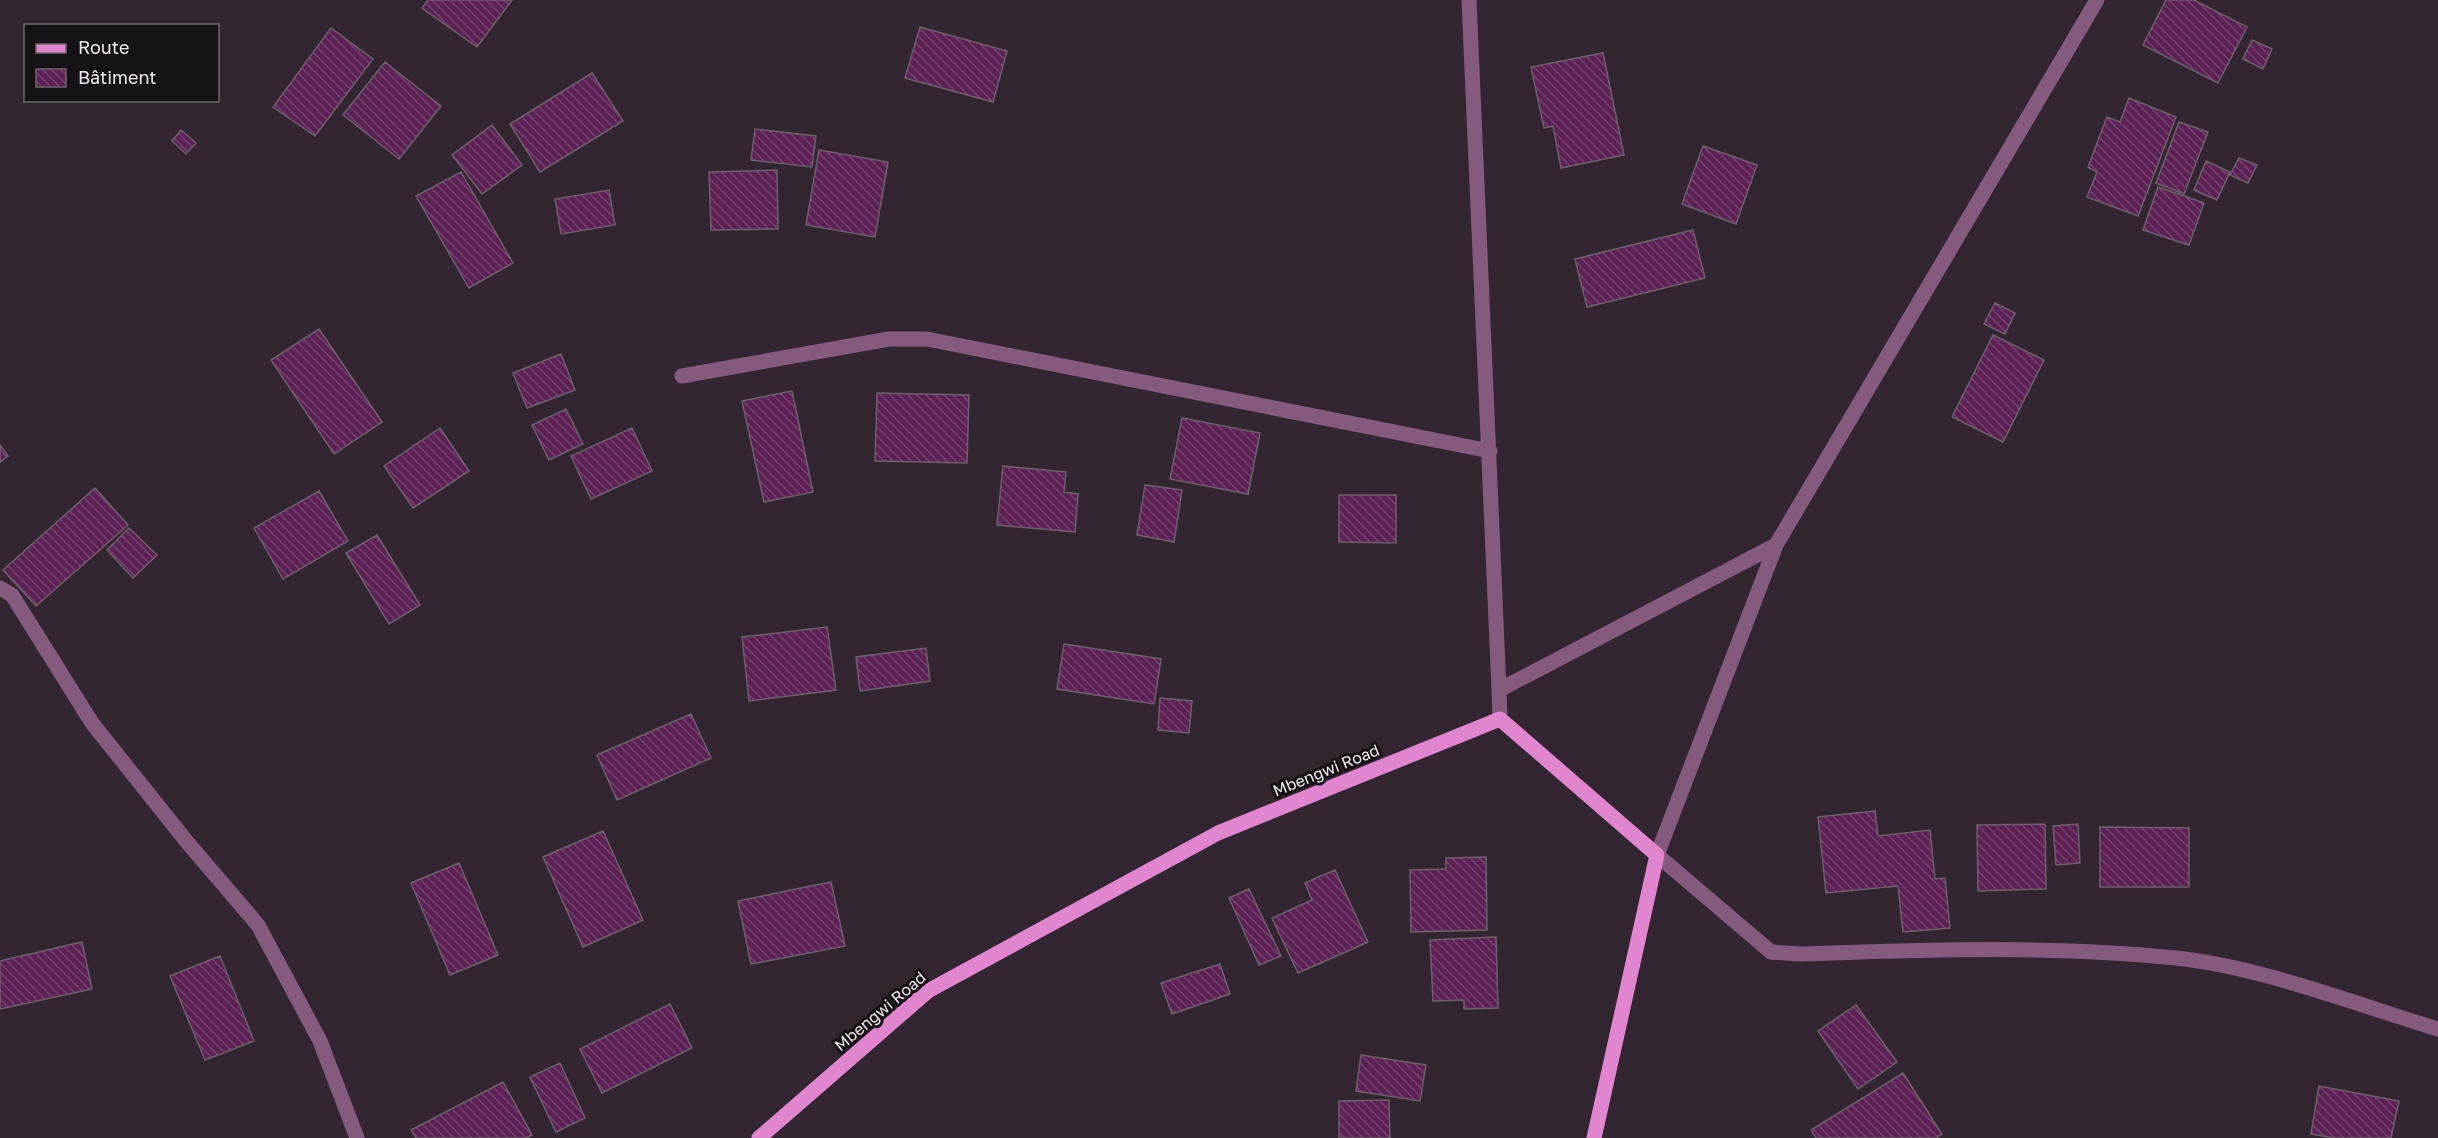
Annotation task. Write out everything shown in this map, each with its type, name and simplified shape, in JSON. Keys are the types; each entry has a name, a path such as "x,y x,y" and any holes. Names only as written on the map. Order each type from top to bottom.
{"main road":[{"path":"1500,719 1657,855 1594,1138"},
{"name":"Mbengwi Road","path":"759,1138 928,991 1218,833 1500,719"}],"street":[{"path":"1469,0 1500,719"},
{"path":"2097,0 1776,545 1657,855 1771,952 1799,954 2046,951 2177,958 2253,972 2438,1029"},
{"path":"682,376 890,339 927,339 1490,452"},
{"path":"1499,690 1776,545"},
{"path":"0,588 12,595 92,723 187,842 258,925 320,1041 357,1138"}],"building":[{"path":"428,0 512,0 477,47 422,8"},
{"path":"2166,0 2194,0 2247,27 2218,83 2143,45"},
{"path":"920,27 1007,51 993,102 905,78"},
{"path":"331,28 373,59 315,136 273,107"},
{"path":"2252,40 2272,49 2263,69 2243,59"},
{"path":"1603,53 1624,155 1561,168 1553,126 1544,128 1531,67"},
{"path":"385,62 441,106 399,159 343,115"},
{"path":"592,73 623,121 540,172 510,124"},
{"path":"2129,98 2176,117 2138,216 2087,197 2097,172 2088,167 2107,117 2120,122"},
{"path":"2179,122 2208,132 2184,194 2156,183"},
{"path":"492,125 522,165 482,194 452,155"},
{"path":"755,129 816,136 812,167 751,160"},
{"path":"181,130 196,143 186,154 172,141"},
{"path":"1703,146 1757,165 1736,224 1682,204"},
{"path":"819,150 888,162 875,237 806,225"},
{"path":"2239,158 2257,165 2248,183 2230,175"},
{"path":"2206,161 2230,172 2217,200 2194,190"},
{"path":"777,170 778,229 711,230 709,172"},
{"path":"461,172 513,263 469,288 416,196"},
{"path":"2158,187 2204,203 2189,245 2143,230"},
{"path":"609,190 615,225 561,234 555,199"},
{"path":"1693,230 1705,278 1587,307 1575,259"},
{"path":"1995,303 2015,313 2005,334 1984,324"},
{"path":"319,329 382,422 334,454 271,360"},
{"path":"1993,335 2044,360 2003,442 1952,417"},
{"path":"561,354 575,390 527,408 513,373"},
{"path":"792,391 813,492 764,502 742,401"},
{"path":"877,393 969,395 967,463 875,461"},
{"path":"566,409 583,444 549,460 532,425"},
{"path":"1182,418 1260,433 1248,494 1170,479"},
{"path":"440,428 469,471 413,508 384,466"},
{"path":"632,428 652,471 591,499 571,456"},
{"path":"0,445 8,456 0,462"},
{"path":"1003,466 1066,472 1064,492 1078,494 1075,532 997,525"},
{"path":"1145,485 1182,490 1174,542 1137,535"},
{"path":"95,488 128,525 36,606 3,570"},
{"path":"319,491 348,541 283,579 254,528"},
{"path":"1339,495 1396,495 1396,543 1339,542"},
{"path":"129,528 157,555 133,578 107,550"},
{"path":"377,535 420,605 389,624 346,553"},
{"path":"827,627 836,690 749,701 742,637"},
{"path":"1064,644 1161,659 1154,704 1057,689"},
{"path":"926,648 930,681 860,691 856,657"},
{"path":"1160,698 1192,701 1189,733 1158,730"},
{"path":"691,714 711,758 617,800 597,755"},
{"path":"1875,811 1878,836 1930,830 1935,879 1945,878 1950,928 1903,932 1898,886 1826,893 1818,817"},
{"path":"2045,824 2046,889 1978,891 1977,825"},
{"path":"2078,824 2080,863 2056,865 2053,826"},
{"path":"2100,827 2189,828 2189,887 2100,887"},
{"path":"603,831 643,920 583,947 543,857"},
{"path":"1486,857 1487,930 1411,932 1410,870 1446,869 1446,858"},
{"path":"459,863 498,955 450,975 411,883"},
{"path":"1335,870 1368,942 1298,973 1272,918 1312,900 1305,883"},
{"path":"831,882 845,946 751,964 738,901"},
{"path":"1249,889 1281,956 1259,965 1229,898"},
{"path":"1496,937 1498,1008 1464,1009 1464,1000 1433,1001 1430,940"},
{"path":"82,942 92,989 0,1009 0,961"},
{"path":"220,956 254,1041 205,1060 170,976"},
{"path":"1220,964 1230,994 1172,1014 1161,983"},
{"path":"670,1004 692,1048 602,1093 580,1049"},
{"path":"1856,1005 1897,1062 1858,1089 1818,1031"},
{"path":"1361,1055 1426,1065 1420,1101 1356,1091"},
{"path":"560,1063 585,1118 556,1132 530,1077"},
{"path":"1903,1073 1942,1134 1936,1138 1816,1138 1811,1130"},
{"path":"503,1082 532,1135 526,1138 416,1138 411,1130"},
{"path":"2319,1086 2399,1101 2391,1138 2334,1138 2311,1134"},
{"path":"1389,1100 1390,1138 1339,1138 1339,1101"}]}
